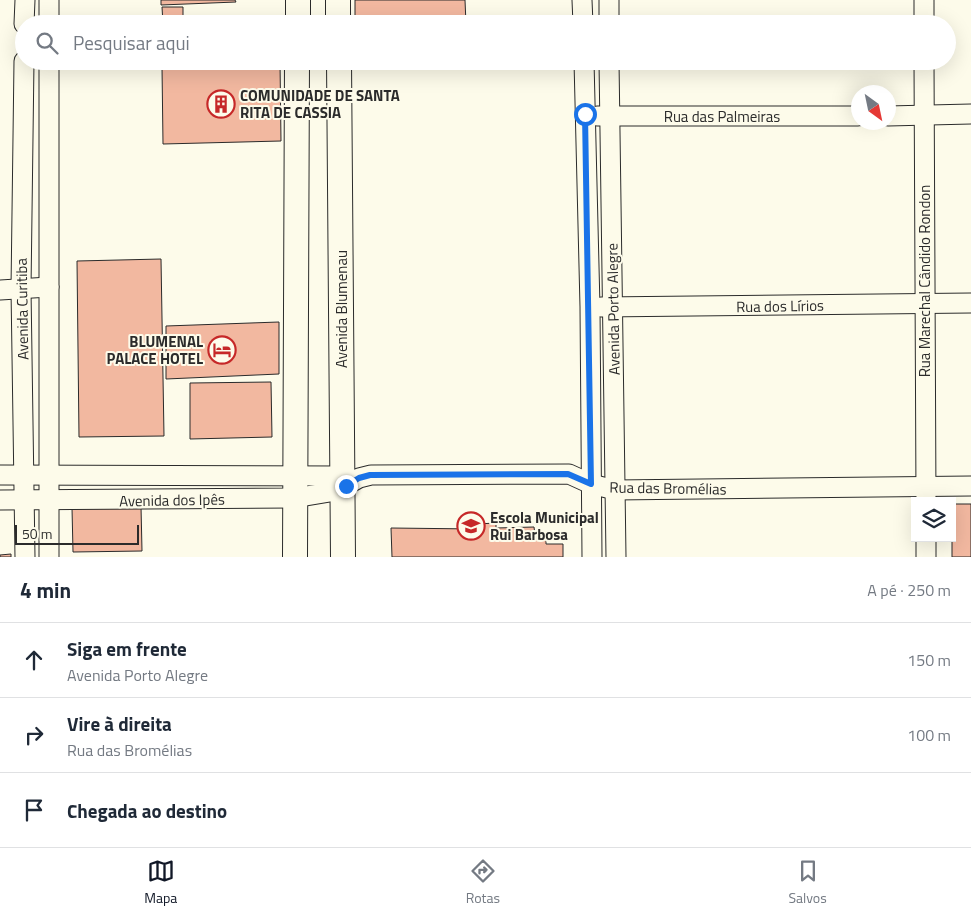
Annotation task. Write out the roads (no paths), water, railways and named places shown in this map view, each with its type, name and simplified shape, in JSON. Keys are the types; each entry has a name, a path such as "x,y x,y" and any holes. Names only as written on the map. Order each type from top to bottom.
{"main road":[{"path":"298,0 298,15"},
{"path":"338,0 338,15"},
{"path":"295,557 297,70"},
{"name":"Avenida Blumenau","path":"339,70 343,557"}],"street":[{"path":"24,15 25,0"},
{"path":"49,0 49,15"},
{"path":"582,0 583,15"},
{"path":"609,15 610,0"},
{"path":"924,0 924,15"},
{"name":"Avenida Curitiba","path":"24,70 21,289 26,500 25,557"},
{"name":"Avenida Curitiba","path":"49,70 49,557"},
{"name":"Avenida Porto Alegre","path":"584,70 590,307 592,557"},
{"name":"Avenida Porto Alegre","path":"609,70 608,117 614,308 616,557"},
{"name":"Rua Marechal Cândido Rondon","path":"924,70 926,494"},
{"name":"Rua das Palmeiras","path":"585,114 608,117 851,116"},
{"path":"896,116 971,114"},
{"path":"0,290 49,287"},
{"name":"Rua dos Lírios","path":"590,307 971,303"},
{"name":"Avenida dos Ipês","path":"0,475 50,474 294,487 328,494 342,482"},
{"name":"Rua das Bromélias","path":"342,482 370,475 568,474 591,484 615,490 926,494 971,486"},
{"name":"Avenida dos Ipês","path":"0,500 49,501 294,487"},
{"path":"926,542 926,557"}],"place":[{"name":"COMUNIDADE DE SANTA RITA DE CASSIA","path":"221,104"},
{"name":"BLUMENAL PALACE HOTEL","path":"222,350"},
{"name":"Escola Municipal Rui Barbosa","path":"471,526"}]}
